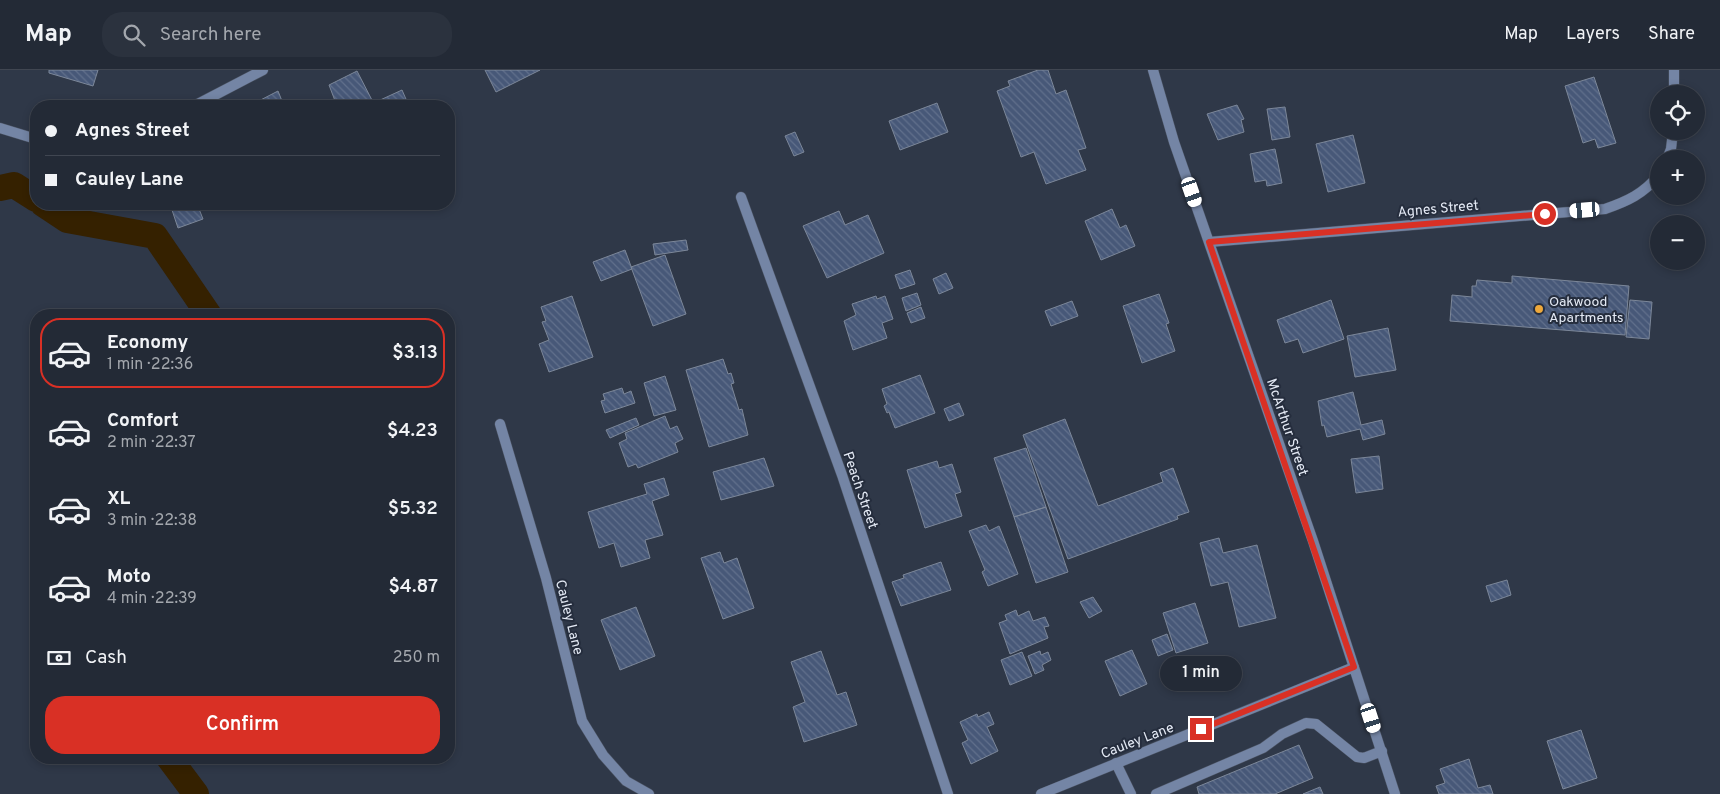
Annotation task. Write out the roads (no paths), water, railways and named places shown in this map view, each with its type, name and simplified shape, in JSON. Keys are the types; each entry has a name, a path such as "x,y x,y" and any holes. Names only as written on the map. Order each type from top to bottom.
{"street":[{"path":"206,100 263,70"},
{"name":"McArthur Street","path":"1153,70 1174,142 1396,794"},
{"path":"1674,70 1674,85"},
{"path":"0,128 30,137"},
{"name":"Agnes Street","path":"1209,242 1605,208 1631,200 1650,186"},
{"name":"Peach Street","path":"741,197 842,475 948,794"},
{"name":"Cauley Lane","path":"500,424 546,578 582,720 603,755 626,780 649,794"},
{"name":"Cauley Lane","path":"1041,794 1354,667"},
{"path":"1156,794 1263,748 1282,734 1306,723 1316,724 1357,757 1364,758 1382,751"},
{"path":"1116,762 1131,794"}],"waterway":[{"path":"0,188 14,185 30,195"},
{"path":"52,210 67,220 155,236 205,309"},
{"path":"174,764 196,794"}],"place":[{"name":"Oakwood Apartments","path":"1539,309"}]}
